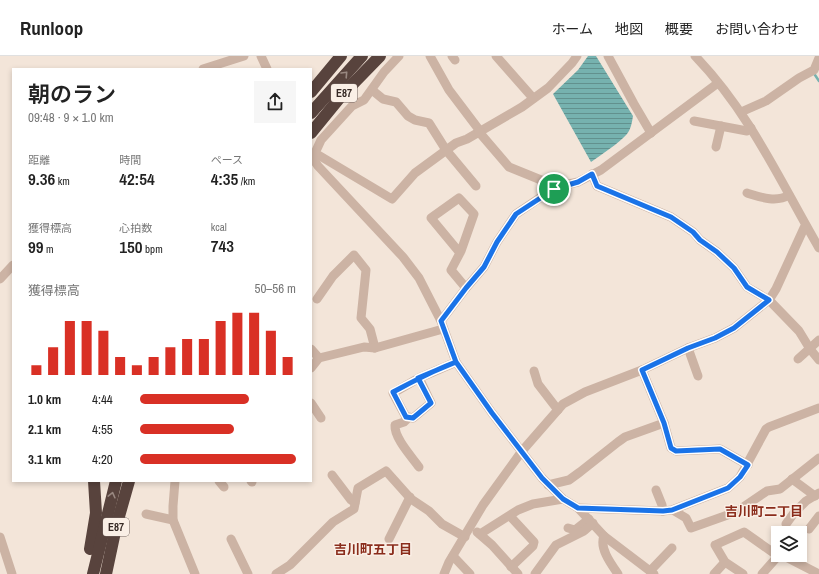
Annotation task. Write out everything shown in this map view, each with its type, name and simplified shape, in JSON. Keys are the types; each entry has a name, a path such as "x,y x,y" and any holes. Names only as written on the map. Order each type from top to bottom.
{"highway":[{"path":"312,80 332,56"},
{"path":"312,91 341,56"},
{"name":"E87","path":"312,112 362,56"},
{"name":"E87","path":"314,130 342,95 380,56"},
{"path":"313,148 314,130"},
{"path":"85,574 96,513 94,482"},
{"name":"E87","path":"93,574 116,482"},
{"name":"E87","path":"107,571 116,527 129,482"},
{"path":"107,571 116,552 138,482"}],"street":[{"path":"206,68 244,56"},
{"path":"262,56 267,68"},
{"path":"399,56 384,72 364,100 352,106 313,148 312,158 403,257 419,278 442,325 456,362 492,413 548,485 563,499 578,508 604,536 652,572 672,548"},
{"path":"430,56 449,90 479,132 509,167 546,182 554,189"},
{"path":"496,56 533,98"},
{"path":"313,148 392,199 415,173 446,150 522,107 548,88 577,56"},
{"path":"608,56 651,132"},
{"path":"695,56 741,112 752,128 819,248"},
{"path":"741,112 766,101 799,78 816,73 819,58"},
{"path":"312,367 319,358 364,347 375,348 442,325 466,288 484,267 497,242 516,214 554,189 578,182 622,156 651,132 718,83"},
{"path":"372,90 383,99 396,102 408,116 415,120 429,123 446,150 476,186"},
{"path":"694,121 746,131 752,128"},
{"path":"716,147 721,126"},
{"path":"592,174 597,186 671,217 687,228 734,268 747,287 769,300 799,331 819,360"},
{"path":"747,193 772,199 787,197 789,195"},
{"path":"460,253 431,218 459,198 474,214 460,253 452,270 466,288"},
{"path":"444,574 483,505 522,451 558,410 571,399 585,392 642,370 688,348 715,338 734,328 769,300 776,289 806,226"},
{"path":"317,299 333,276 354,255 366,270 360,318 370,329 375,348"},
{"path":"0,279 12,266"},
{"path":"798,359 819,340"},
{"path":"688,348 698,376"},
{"path":"312,350 319,358"},
{"path":"409,418 406,417 393,392 418,378 456,362"},
{"path":"642,370 664,423 671,448 676,451 720,449 748,465"},
{"path":"534,371 538,384 558,410"},
{"path":"418,378 431,403 413,418 409,418 404,422 395,425 395,428 402,445 419,467"},
{"path":"312,404 321,418"},
{"path":"578,508 663,511 675,509 728,488 740,477 748,465 766,429 819,408"},
{"path":"548,485 569,480 625,437 664,423"},
{"path":"675,509 676,512 686,518 691,528 736,512 752,502 763,492 780,489 819,458"},
{"path":"276,574 290,566 333,522 354,509 358,488 386,471 412,499 429,511 442,524 465,537"},
{"path":"332,475 355,503"},
{"path":"792,479 818,495"},
{"path":"175,482 173,520 194,574"},
{"path":"656,490 663,511"},
{"path":"786,524 806,501 818,495"},
{"path":"404,518 412,499"},
{"path":"389,539 412,499"},
{"path":"480,534 518,510 533,504 563,499"},
{"path":"146,514 173,520"},
{"path":"510,516 534,542 532,546 511,566"},
{"path":"809,529 819,516"},
{"path":"568,528 575,530 591,521"},
{"path":"535,574 556,545 584,531 591,521"},
{"path":"471,528 480,534 518,574"},
{"path":"743,574 725,562 715,545 744,532 771,551"},
{"path":"604,536 604,548 611,564 618,574"},
{"path":"0,537 12,574"},
{"path":"231,539 248,574"},
{"path":"453,556 470,574"},
{"path":"714,574 725,562"},
{"path":"762,574 773,562"},
{"path":"796,562 819,574"}],"water":[{"path":"588,56 596,56 633,116 627,134 615,145 591,162 553,94 578,70"}],"waterway":[{"path":"815,75 819,81"}],"district":[{"name":"吉川町二丁目","path":"764,511"},
{"name":"吉川町五丁目","path":"373,549"}],"route":[{"path":"554,189 516,214 497,242 484,267 441,321 448,344 456,362 418,378 431,403 413,418 406,417 393,392 418,378 440,368 456,362 492,413 542,478 563,499 578,508 672,510 728,488 740,477 748,465 720,449 676,451 671,448 664,423 642,370 688,348 715,338 734,328 769,300 747,287 734,268 717,252 700,240 693,232 671,217 597,186 592,174 578,182 556,187 554,189"}]}
